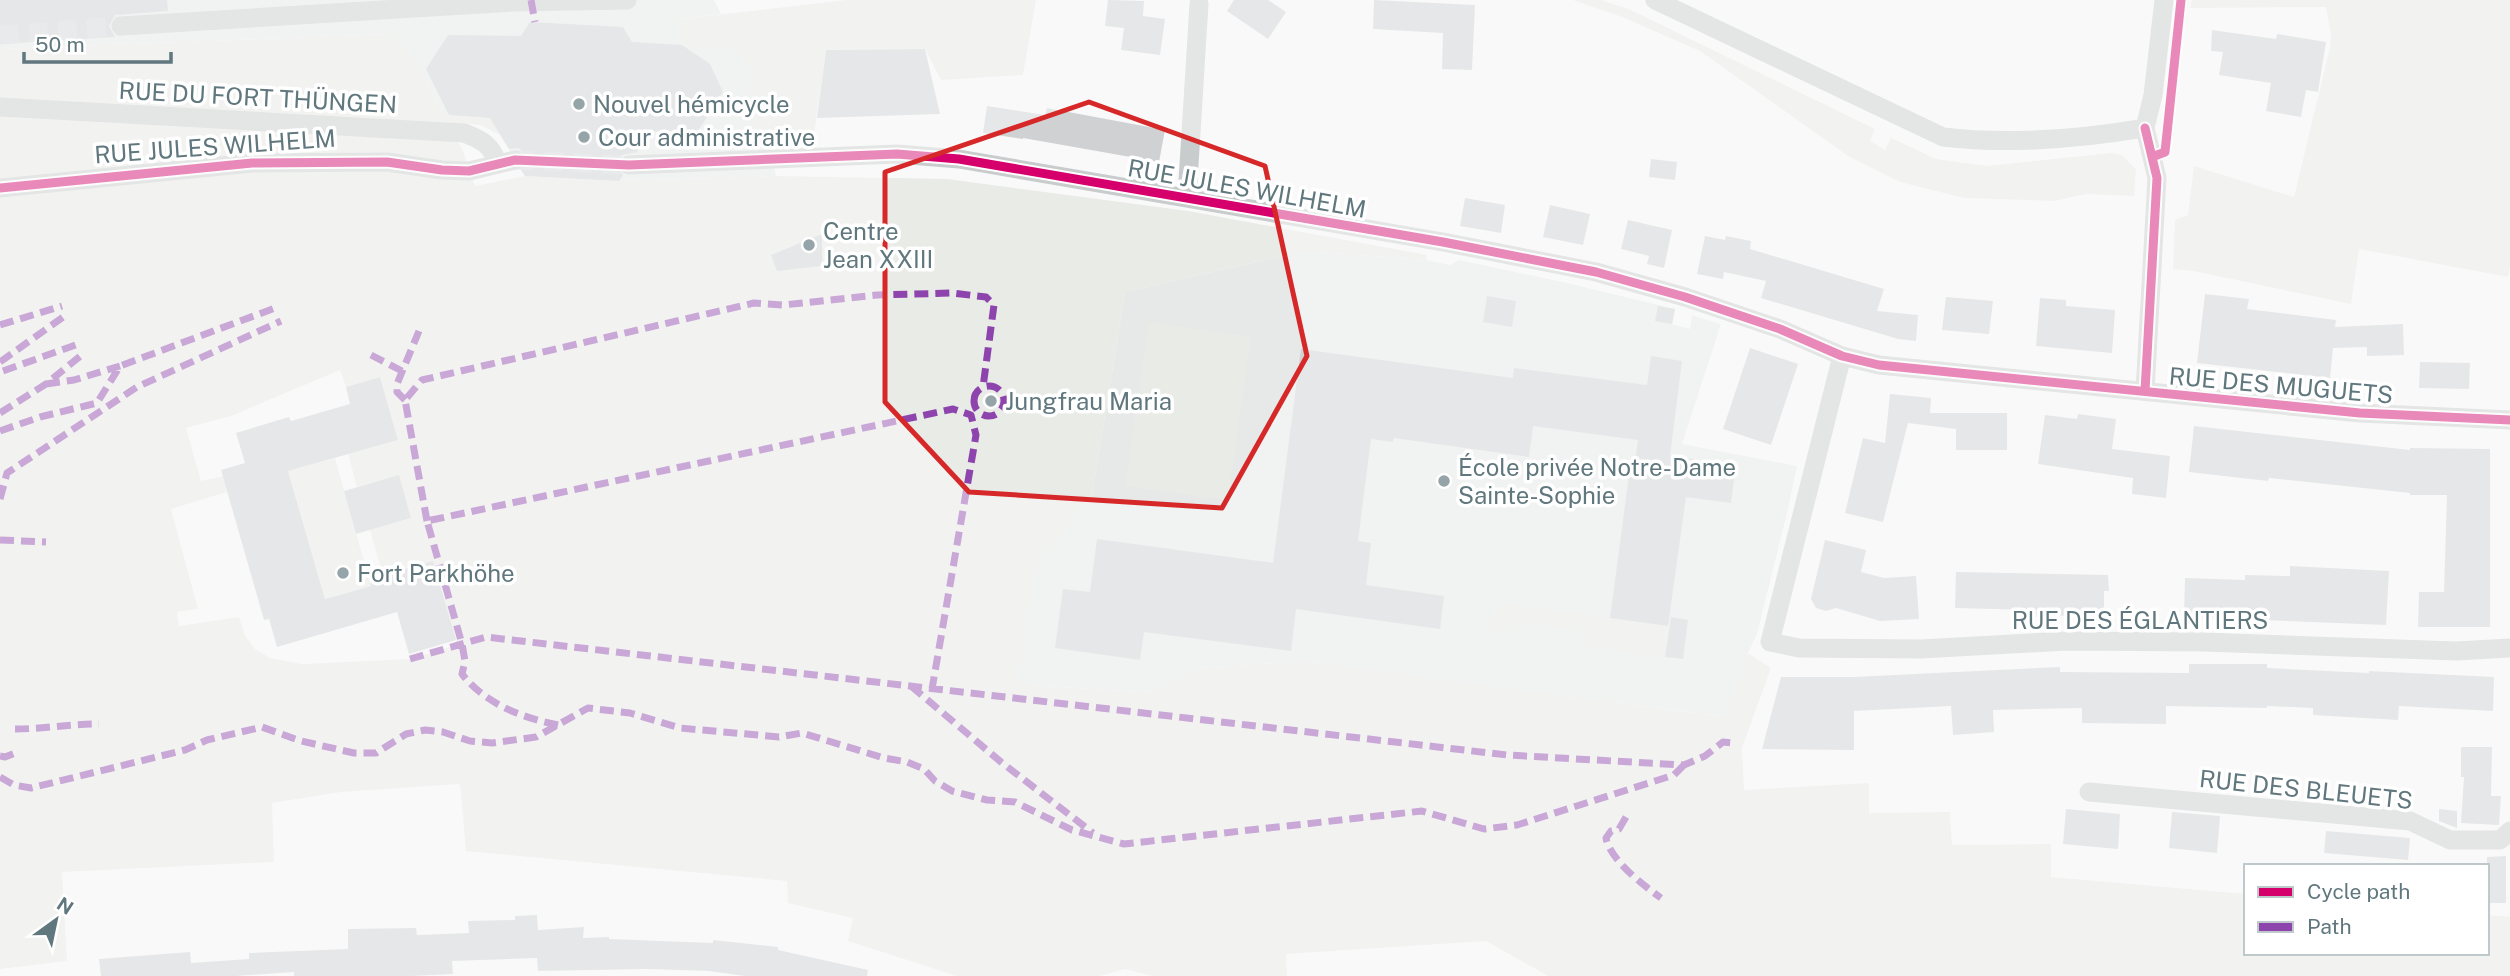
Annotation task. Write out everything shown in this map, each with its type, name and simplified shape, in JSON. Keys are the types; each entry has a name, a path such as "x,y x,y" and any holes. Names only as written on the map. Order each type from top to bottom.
{"street":[{"path":"121,26 513,2 627,0"},
{"path":"1655,0 1943,137 1984,142 2145,128"},
{"path":"2146,391 2157,178 2145,128 2153,95 2164,0"},
{"name":"RUE JULES WILHELM","path":"1187,198 1199,4"},
{"name":"RUE DU FORT THÜNGEN","path":"0,107 464,133 480,139 507,162"},
{"name":"RUE JULES WILHELM","path":"629,165 910,155 959,159 1443,242 1596,272 1685,297 1780,329 1842,356"},
{"name":"RUE JULES WILHELM","path":"0,188 252,163 387,162 469,171 507,162"},
{"name":"RUE DES MUGUETS","path":"1842,356 1902,368 2360,413 2510,420"},
{"name":"RUE DES ÉGLANTIERS","path":"1842,356 1770,642 1799,648 1922,649 2067,641 2217,642 2456,651 2510,648"},
{"name":"RUE DES BLEUETS","path":"2089,792 2410,821 2450,840 2500,841 2510,831"}],"highlighted area":[{"path":"1089,102 1265,166 1307,356 1222,508 969,492 885,402 885,172"}],"shaded area":[{"path":"0,0 714,0 721,14 681,19 738,48 751,74 743,110 771,144 776,176 619,181 525,176 490,118 444,115 405,44 390,34 0,49"},
{"path":"846,0 1036,0 1023,75 941,80 925,49 826,50 813,142 771,144 743,110 751,74 738,48 682,45 681,19"},
{"path":"1573,0 1601,0 1631,10 1875,129 1870,141 1885,150 1891,138 1936,159 1987,166 2111,153 2122,155 2136,169 2134,196 2086,194 2054,201 1964,198 1900,182 1848,156 1700,51 1622,17"},
{"path":"2192,0 2510,0 2508,277 2359,249 2351,304 2173,269 2175,220 2188,215 2194,166 2294,197 2331,36 2326,7 2190,8"},
{"path":"390,34 405,44 444,115 490,118 502,136 480,125 448,123 463,151 475,186 525,176 619,181 776,176 947,179 1188,211 1427,255 1426,260 1305,251 1125,292 1092,496 1035,568 1016,684 1154,693 1199,669 1300,661 1725,717 1748,653 1771,668 1742,748 1744,790 1869,783 1869,813 1950,812 1952,845 2051,844 2051,877 2244,894 2244,955 2489,955 2489,915 2510,917 2510,976 1548,976 1486,941 1286,954 1287,976 1152,976 1125,969 1100,976 957,976 848,941 853,918 788,903 787,881 466,851 460,784 341,792 272,803 274,862 62,872 67,961 0,969 0,49","holes":["340,370 346,387 380,377 398,440 348,454 357,487 399,476 411,518 370,530 385,582 433,561 457,645 410,659 302,664 270,658 255,649 245,636 239,617 179,626 177,612 198,609 171,509 227,492 223,476 201,481 186,428 231,416"]},
{"name":"École privée Notre-Dame Sainte-Sophie","path":"1305,251 1426,260 1450,265 1459,260 1675,309 1672,324 1690,329 1692,315 1721,324 1682,444 1797,466 1757,634 1726,717 1300,661 1199,669 1154,693 1015,684 1035,568 1092,496 1125,292"},
{"path":"1149,322 1251,337 1228,500 1125,486"},
{"path":"335,458 371,586 325,599 288,471"},
{"path":"1500,603 1670,626 1665,657 1586,646 1581,630 1534,624 1499,633 1486,623"}],"building":[{"path":"0,0 167,0 168,11 115,15 109,26 115,37 0,44"},
{"path":"1108,0 1144,1 1143,16 1165,19 1160,55 1121,50 1124,28 1105,26"},
{"path":"1234,0 1268,0 1286,12 1268,39 1227,11"},
{"path":"1374,0 1475,5 1472,70 1442,69 1443,33 1373,29"},
{"name":"Nouvel hémicycle","path":"530,22 623,27 632,42 682,45 710,64 723,92 696,134 651,131 637,152 622,155 617,165 623,175 619,181 525,176 521,170 527,163 524,152 518,148 509,149 490,118 449,115 426,69 448,35 521,36"},
{"path":"2212,30 2276,39 2277,34 2326,42 2318,92 2306,90 2301,117 2266,111 2271,83 2219,75 2223,52 2211,51"},
{"path":"925,49 940,114 817,118 826,50"},
{"path":"987,106 1045,115 1047,108 1165,130 1159,162 983,133"},
{"path":"1651,159 1677,162 1675,180 1649,177"},
{"path":"1465,198 1505,205 1501,233 1460,226"},
{"path":"1550,205 1590,214 1583,245 1543,237"},
{"path":"1628,220 1672,230 1664,268 1647,264 1649,256 1621,249"},
{"name":"Centre Jean XXIII","path":"822,234 822,266 777,271 771,255"},
{"path":"1705,236 1725,240 1726,236 1751,241 1750,249 1884,289 1877,311 1918,315 1916,341 1898,339 1761,298 1766,281 1724,272 1723,279 1697,274"},
{"path":"2205,294 2249,299 2247,309 2336,320 2335,327 2403,324 2404,355 2367,356 2367,347 2333,348 2330,378 2197,363"},
{"path":"1487,296 1516,301 1512,327 1483,322"},
{"path":"1946,297 1993,301 1989,334 1942,330"},
{"path":"2040,298 2066,300 2066,306 2115,310 2112,353 2036,346"},
{"path":"1658,306 1675,309 1672,324 1655,321"},
{"path":"1750,348 1798,364 1771,445 1723,429"},
{"path":"1301,349 1513,378 1514,368 1647,385 1651,356 1682,361 1670,456 1736,465 1731,503 1686,497 1668,626 1610,618 1629,475 1633,476 1638,440 1533,426 1529,457 1394,438 1393,442 1371,439 1358,541 1371,543 1366,585 1444,596 1440,629 1296,609 1291,651 1144,632 1140,660 1055,648 1063,589 1090,592 1097,539 1273,563"},
{"path":"2420,362 2470,363 2469,389 2419,388"},
{"path":"380,377 398,440 288,471 325,599 371,586 369,579 433,561 456,640 409,654 397,612 277,647 269,619 264,620 221,470 245,463 236,433 289,417 291,421 350,404 346,387"},
{"path":"1890,394 1931,398 1930,413 2007,413 2007,450 1956,450 1956,429 1908,423 1883,522 1845,513 1863,438 1885,443"},
{"path":"2078,414 2116,419 2112,449 2170,456 2166,498 2132,494 2133,478 2038,464 2045,415 2077,419"},
{"path":"2194,426 2410,450 2490,449 2490,627 2418,627 2419,592 2444,592 2447,495 2410,495 2269,478 2268,481 2189,472"},
{"path":"399,475 411,518 356,534 344,491"},
{"path":"1825,540 1866,550 1861,572 1884,578 1916,576 1919,619 1880,621 1836,608 1826,611 1816,608 1811,599"},
{"path":"2290,566 2389,571 2386,625 2184,617 2185,578 2245,580 2245,575 2290,576"},
{"path":"1956,572 2108,575 2109,591 2104,591 2104,614 2033,617 2033,610 1955,608"},
{"path":"1671,617 1688,620 1683,659 1665,657"},
{"path":"2189,664 2267,664 2267,668 2494,677 2493,711 2399,706 2398,720 2313,715 2313,708 2166,706 2166,724 2082,723 2082,708 1993,710 1994,732 1953,735 1951,706 1854,711 1854,750 1762,749 1781,677 1853,677 2060,667 2060,672 2189,673"},
{"path":"2461,747 2492,747 2491,796 2501,796 2499,825 2461,823 2464,777 2461,777"},
{"path":"2066,809 2120,814 2118,849 2063,844"},
{"path":"2439,809 2457,811 2457,828 2439,821"},
{"path":"2172,812 2220,816 2217,853 2169,848"},
{"path":"2326,831 2410,838 2408,860 2324,853"},
{"path":"2506,856 2506,903 2489,903 2487,857"},
{"path":"537,915 538,930 584,927 583,938 713,943 713,940 778,947 778,950 868,970 867,976 745,976 709,971 647,969 538,971 537,958 452,961 453,974 411,976 294,976 294,972 236,976 101,976 99,959 190,952 191,963 249,959 249,953 348,949 348,929 416,928 417,935 469,933 468,921 515,920 515,916"}],"tunnel":[{"path":"0,35 121,26"},
{"path":"515,160 629,165"}],"marked path":[{"path":"531,0 535,22"},
{"path":"427,521 405,400 422,380 754,303 783,305 877,295 952,293 986,297 994,305 983,387"},
{"path":"0,325 62,306"},
{"path":"0,431 40,417 97,403 120,366 275,308"},
{"path":"0,362 66,315"},
{"path":"0,499 7,473 137,387 281,321"},
{"path":"405,400 397,392 397,384 419,331"},
{"path":"3,371 81,343"},
{"path":"0,413 46,384 84,353"},
{"path":"371,355 402,371"},
{"path":"46,384 74,380 120,366"},
{"path":"989,386 1000,390 1004,401 1000,412 989,416 978,412 974,401 978,390 989,386"},
{"path":"558,725 506,708 482,694 462,674 465,661 462,644 427,521 953,409 971,415 976,435 932,689"},
{"path":"0,540 46,542"},
{"path":"410,659 486,637 1507,755 1684,765 1705,756 1723,742 1734,743"},
{"path":"911,686 1001,762 1093,833"},
{"path":"0,777 14,785 31,788 185,750 207,740 262,727 301,741 354,753 376,753 406,734 425,730 443,732 470,741 492,743 536,737 588,708 630,713 680,728 779,737 802,733 884,758 907,762 924,769 935,781 952,791 987,800 1015,802 1072,830 1124,844 1422,811 1484,829 1517,825 1674,775 1684,765"},
{"path":"15,729 99,724"},
{"path":"0,756 15,753"},
{"path":"1626,817 1619,829 1611,831 1606,838 1609,846 1628,871 1661,898"}],"cycle path":[{"path":"2152,157 2165,152 2181,0"},
{"path":"2145,128 2157,178 2145,391"},
{"path":"0,188 252,163 387,162 469,171 515,160 629,165 897,154 959,159 1443,242 1596,272 1685,297 1780,329 1842,356 1879,365 2360,413 2510,420"}],"place":[{"name":"Nouvel hémicycle","path":"579,104"},
{"name":"Cour administrative","path":"584,137"},
{"name":"Centre Jean XXIII","path":"809,245"},
{"name":"Jungfrau Maria","path":"991,401"},
{"name":"École privée Notre-Dame Sainte-Sophie","path":"1444,481"},
{"name":"Fort Parkhöhe","path":"343,573"}]}
